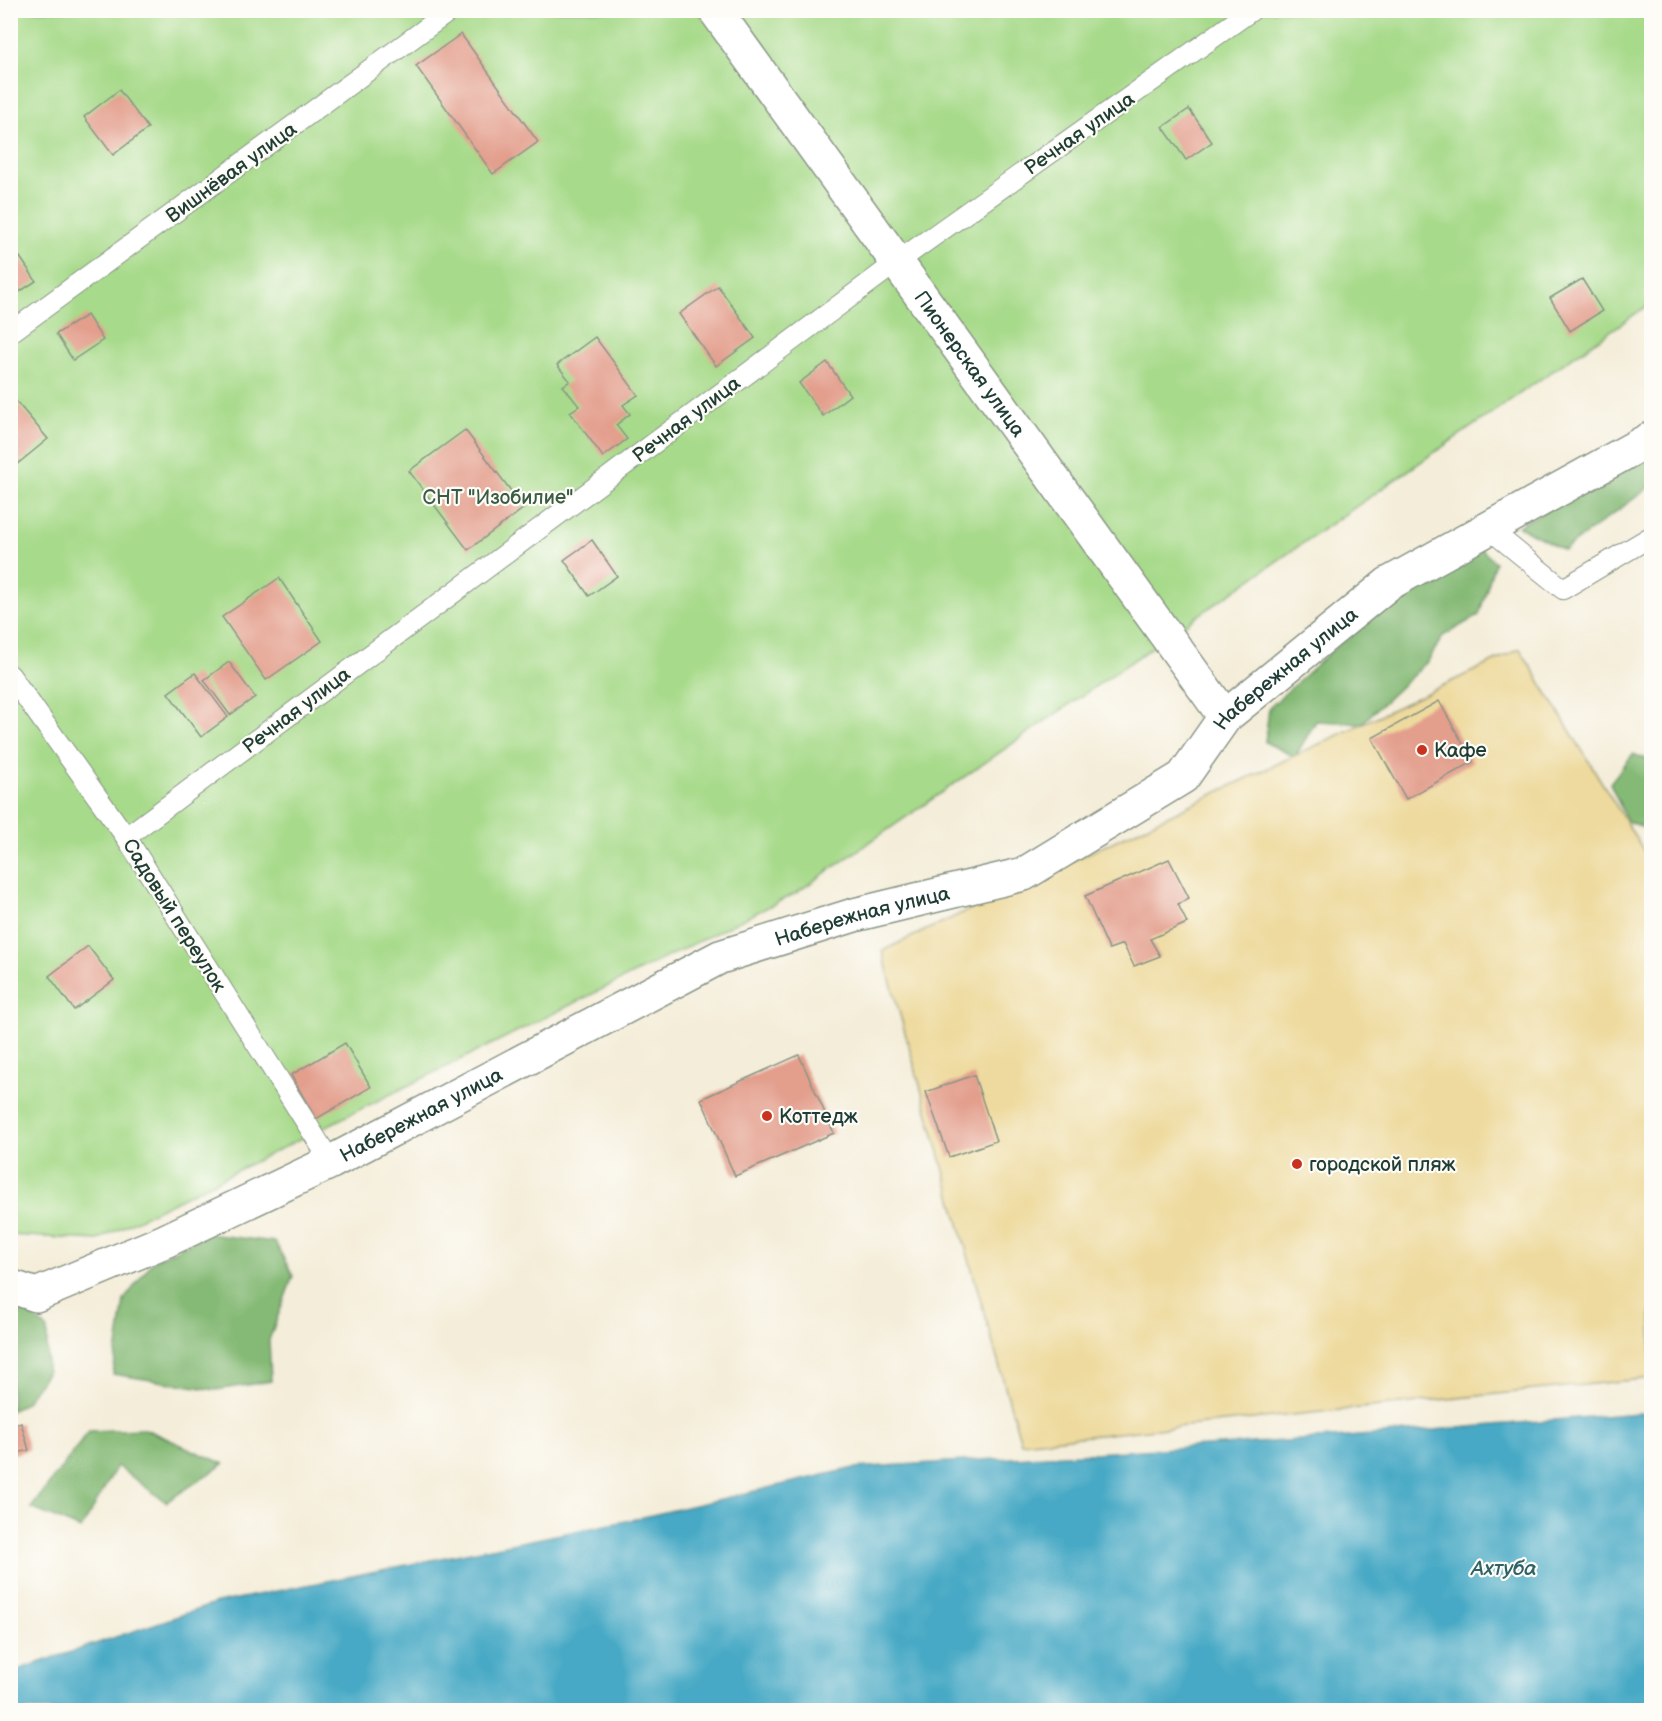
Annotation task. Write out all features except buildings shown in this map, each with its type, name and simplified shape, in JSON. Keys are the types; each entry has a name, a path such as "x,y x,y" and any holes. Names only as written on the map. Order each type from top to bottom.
{"street":[{"name":"Пионерская улица","path":"715,10 1225,717"},
{"name":"Набережная улица","path":"10,1286 36,1295 165,1241 331,1162 720,957 854,915 1024,874 1183,777 1225,717 1388,584 1652,438"}],"lane":[{"name":"Вишнёвая улица","path":"10,333 451,10"},
{"name":"Речная улица","path":"126,837 897,262 1252,10"},
{"path":"1488,528 1563,589 1652,536"},
{"name":"Садовый переулок","path":"10,675 126,837 331,1162"}],"green space":[{"name":"СНТ \"Изобилие\"","path":"10,11 1651,11 1651,303 796,893 97,1240 11,1235"},
{"path":"1651,452 1651,486 1564,550 1518,526"},
{"path":"1480,548 1495,562 1479,615 1443,636 1428,661 1362,723 1316,721 1295,757 1265,742 1269,708 1392,595"},
{"path":"1633,754 1651,761 1651,831 1627,821 1610,783"},
{"path":"207,1234 275,1242 293,1276 269,1340 271,1381 216,1390 113,1374 124,1300 153,1261"},
{"path":"21,1307 47,1328 47,1373 25,1403 11,1411 11,1315"},
{"path":"145,1429 224,1464 166,1502 117,1466 81,1529 31,1508 89,1431"}],"sand":[{"name":"городской пляж","path":"1520,649 1645,853 1651,852 1651,1378 1021,1443 882,951"}],"water":[{"name":"Ахтуба","path":"1651,1412 1651,1710 11,1710 11,1672 217,1603 626,1521 854,1468 1347,1437"}],"place":[{"name":"Кафе","path":"1422,750"},
{"name":"Коттедж","path":"767,1116"},
{"name":"городской пляж","path":"1297,1164"}]}
